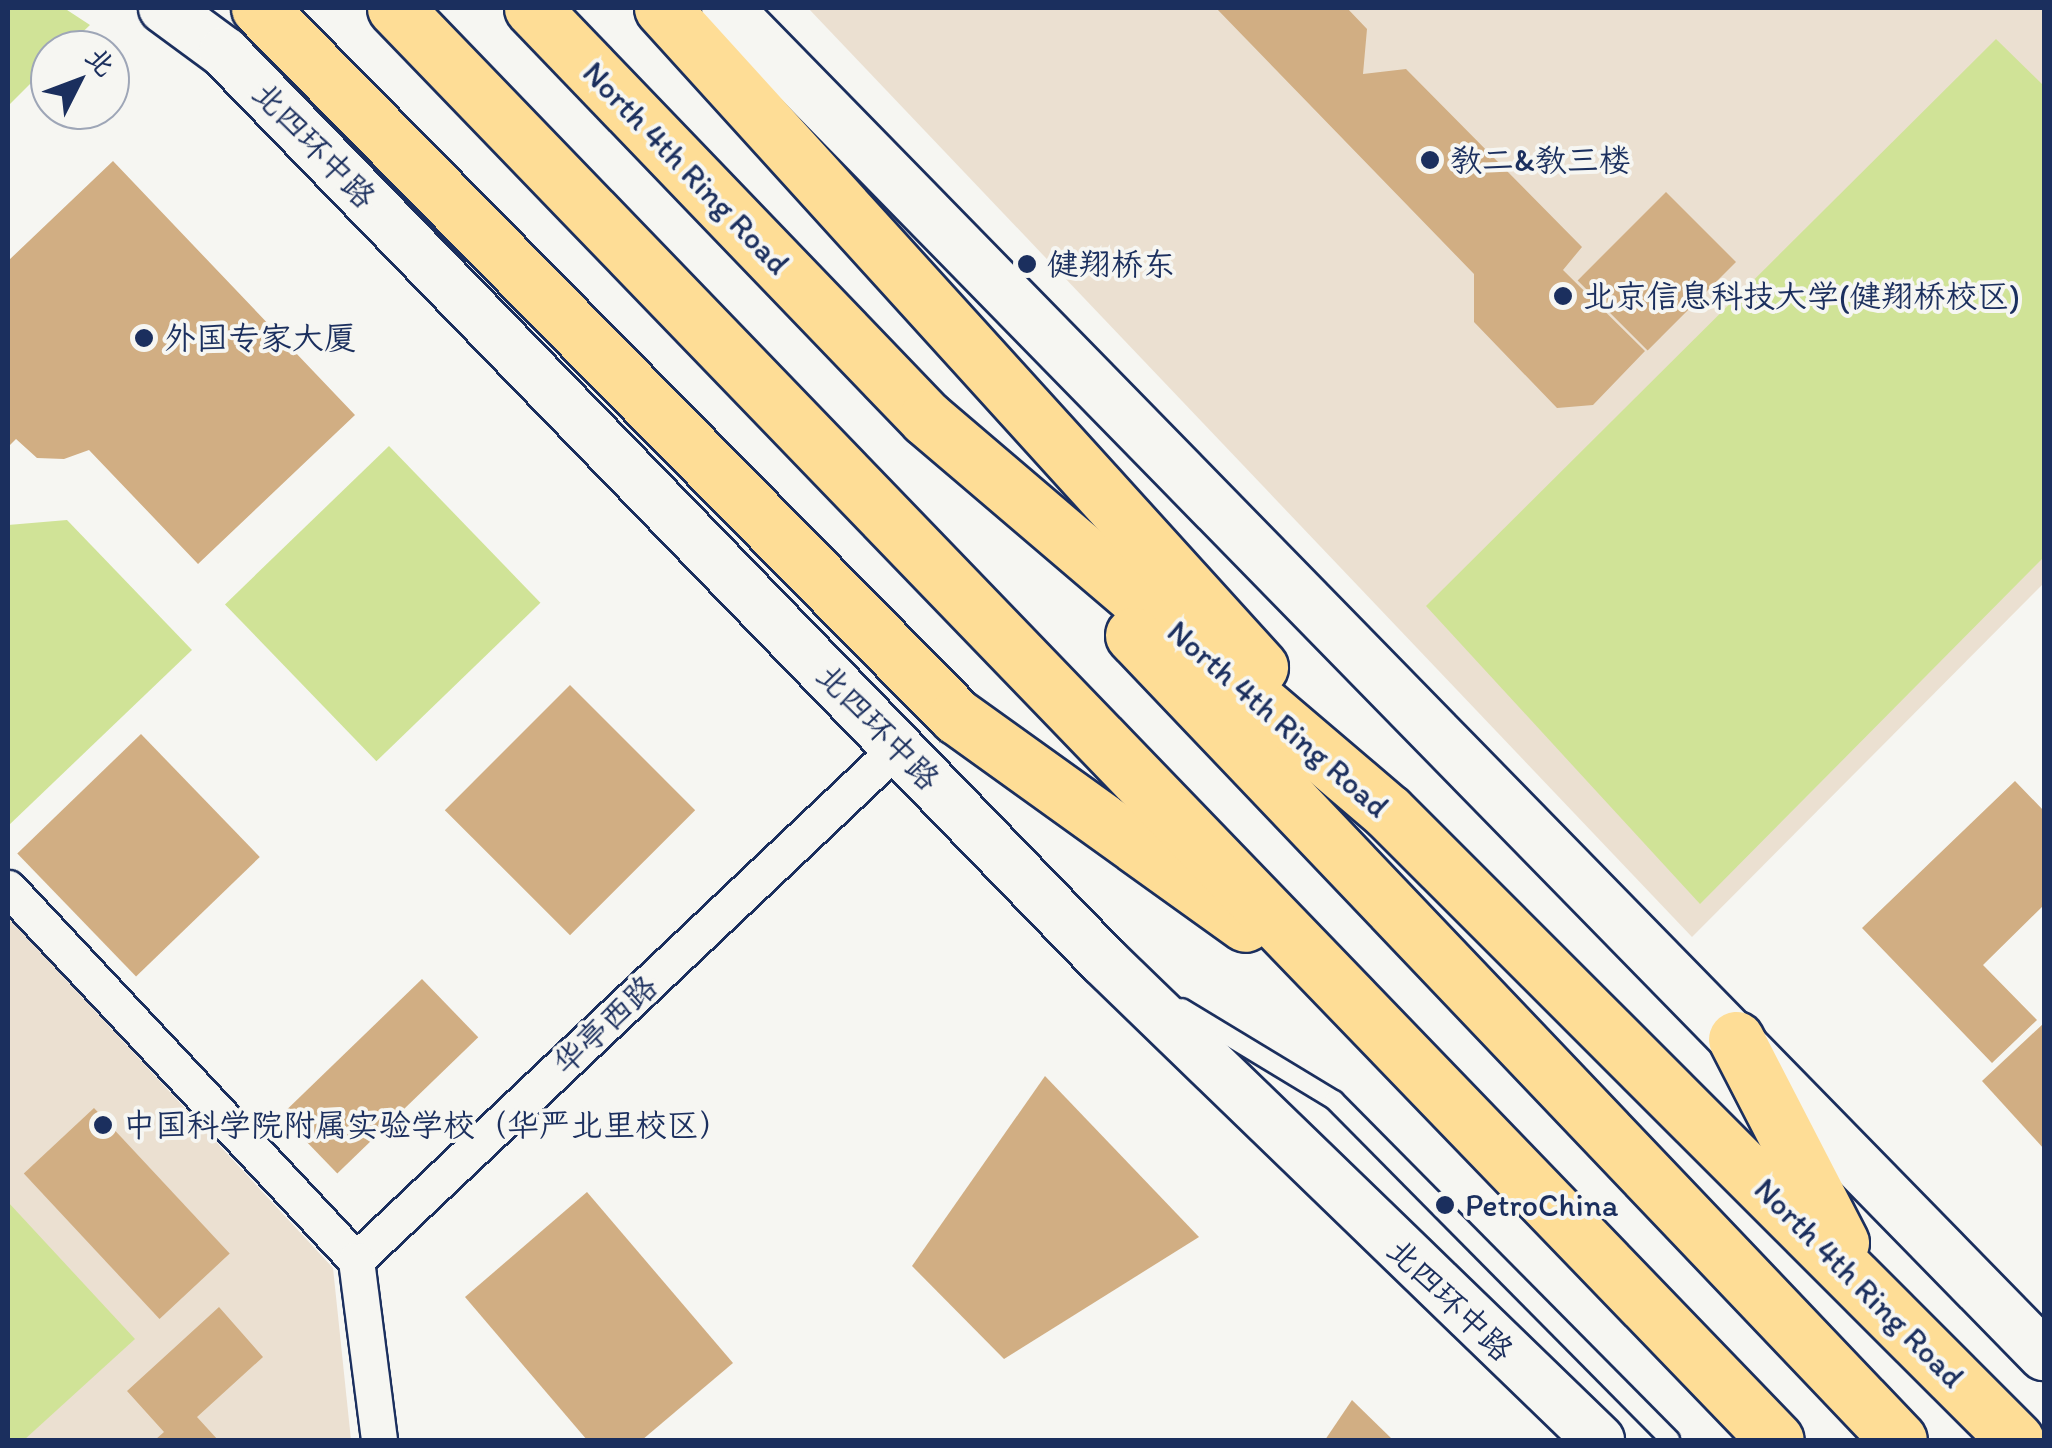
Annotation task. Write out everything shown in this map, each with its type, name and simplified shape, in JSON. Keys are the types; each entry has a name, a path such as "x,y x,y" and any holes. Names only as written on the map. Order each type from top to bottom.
{"highway":[{"path":"259,8 956,716 1361,1007"},
{"path":"395,8 1776,1440"},
{"name":"North 4th Ring Road","path":"532,8 926,418 1388,812 2016,1440"},
{"path":"662,8 844,202 1388,812"},
{"path":"926,418 1899,1440"},
{"path":"1736,1038 1865,1290"}],"street":[{"name":"北四环中路","path":"164,8 224,52 1104,960 1599,1440"},
{"path":"727,8 2044,1355"},
{"name":"华亭西路","path":"356,1260 898,747"},
{"path":"8,888 356,1260 378,1440"}],"lane":[{"path":"1104,960 1334,1100 1670,1440"}],"shaded area":[{"name":"北京信息科技大学(健翔桥校区)","path":"808,8 2044,8 2044,583 1692,937"},
{"name":"中国科学院附属实验学校（华严北里校区）","path":"8,917 333,1268 351,1440 8,1440"}],"green space":[{"path":"8,8 64,8 90,25 85,30 30,30 30,84 8,106"},
{"path":"1996,39 2044,86 2044,557 1700,904 1426,606"},
{"path":"389,446 540,603 376,761 225,604"},
{"path":"67,520 192,650 8,826 8,525"},
{"path":"8,1202 135,1339 24,1440 8,1440"}],"building":[{"name":"教二&教三楼","path":"1216,8 1347,8 1367,29 1363,74 1406,69 1582,247 1563,270 1645,351 1593,405 1557,408 1474,322 1474,274"},
{"name":"外国专家大厦","path":"113,161 355,415 198,564 89,450 64,459 37,458 16,439 8,447 8,261"},
{"path":"1666,192 1736,262 1648,350 1578,280"},
{"path":"570,685 695,810 570,935 445,810"},
{"path":"141,734 260,857 136,976 17,853"},
{"path":"2015,781 2044,811 2044,905 1983,965 2037,1020 1992,1063 1862,928"},
{"path":"422,979 478,1037 337,1173 281,1115"},
{"path":"2044,1023 2044,1149 1982,1081"},
{"path":"1045,1076 1199,1237 1004,1359 912,1266"},
{"path":"94,1108 230,1254 160,1319 24,1173"},
{"path":"587,1192 733,1363 642,1440 587,1440 465,1297"},
{"path":"219,1307 263,1357 197,1417 218,1440 155,1440 164,1432 127,1391"},
{"path":"1352,1400 1393,1440 1325,1440"}],"place":[{"name":"教二&教三楼","path":"1430,160"},
{"name":"健翔桥东","path":"1027,264"},
{"name":"北京信息科技大学(健翔桥校区)","path":"1563,296"},
{"name":"外国专家大厦","path":"144,338"},
{"name":"中国科学院附属实验学校（华严北里校区）","path":"103,1125"},
{"name":"PetroChina","path":"1445,1205"}]}
